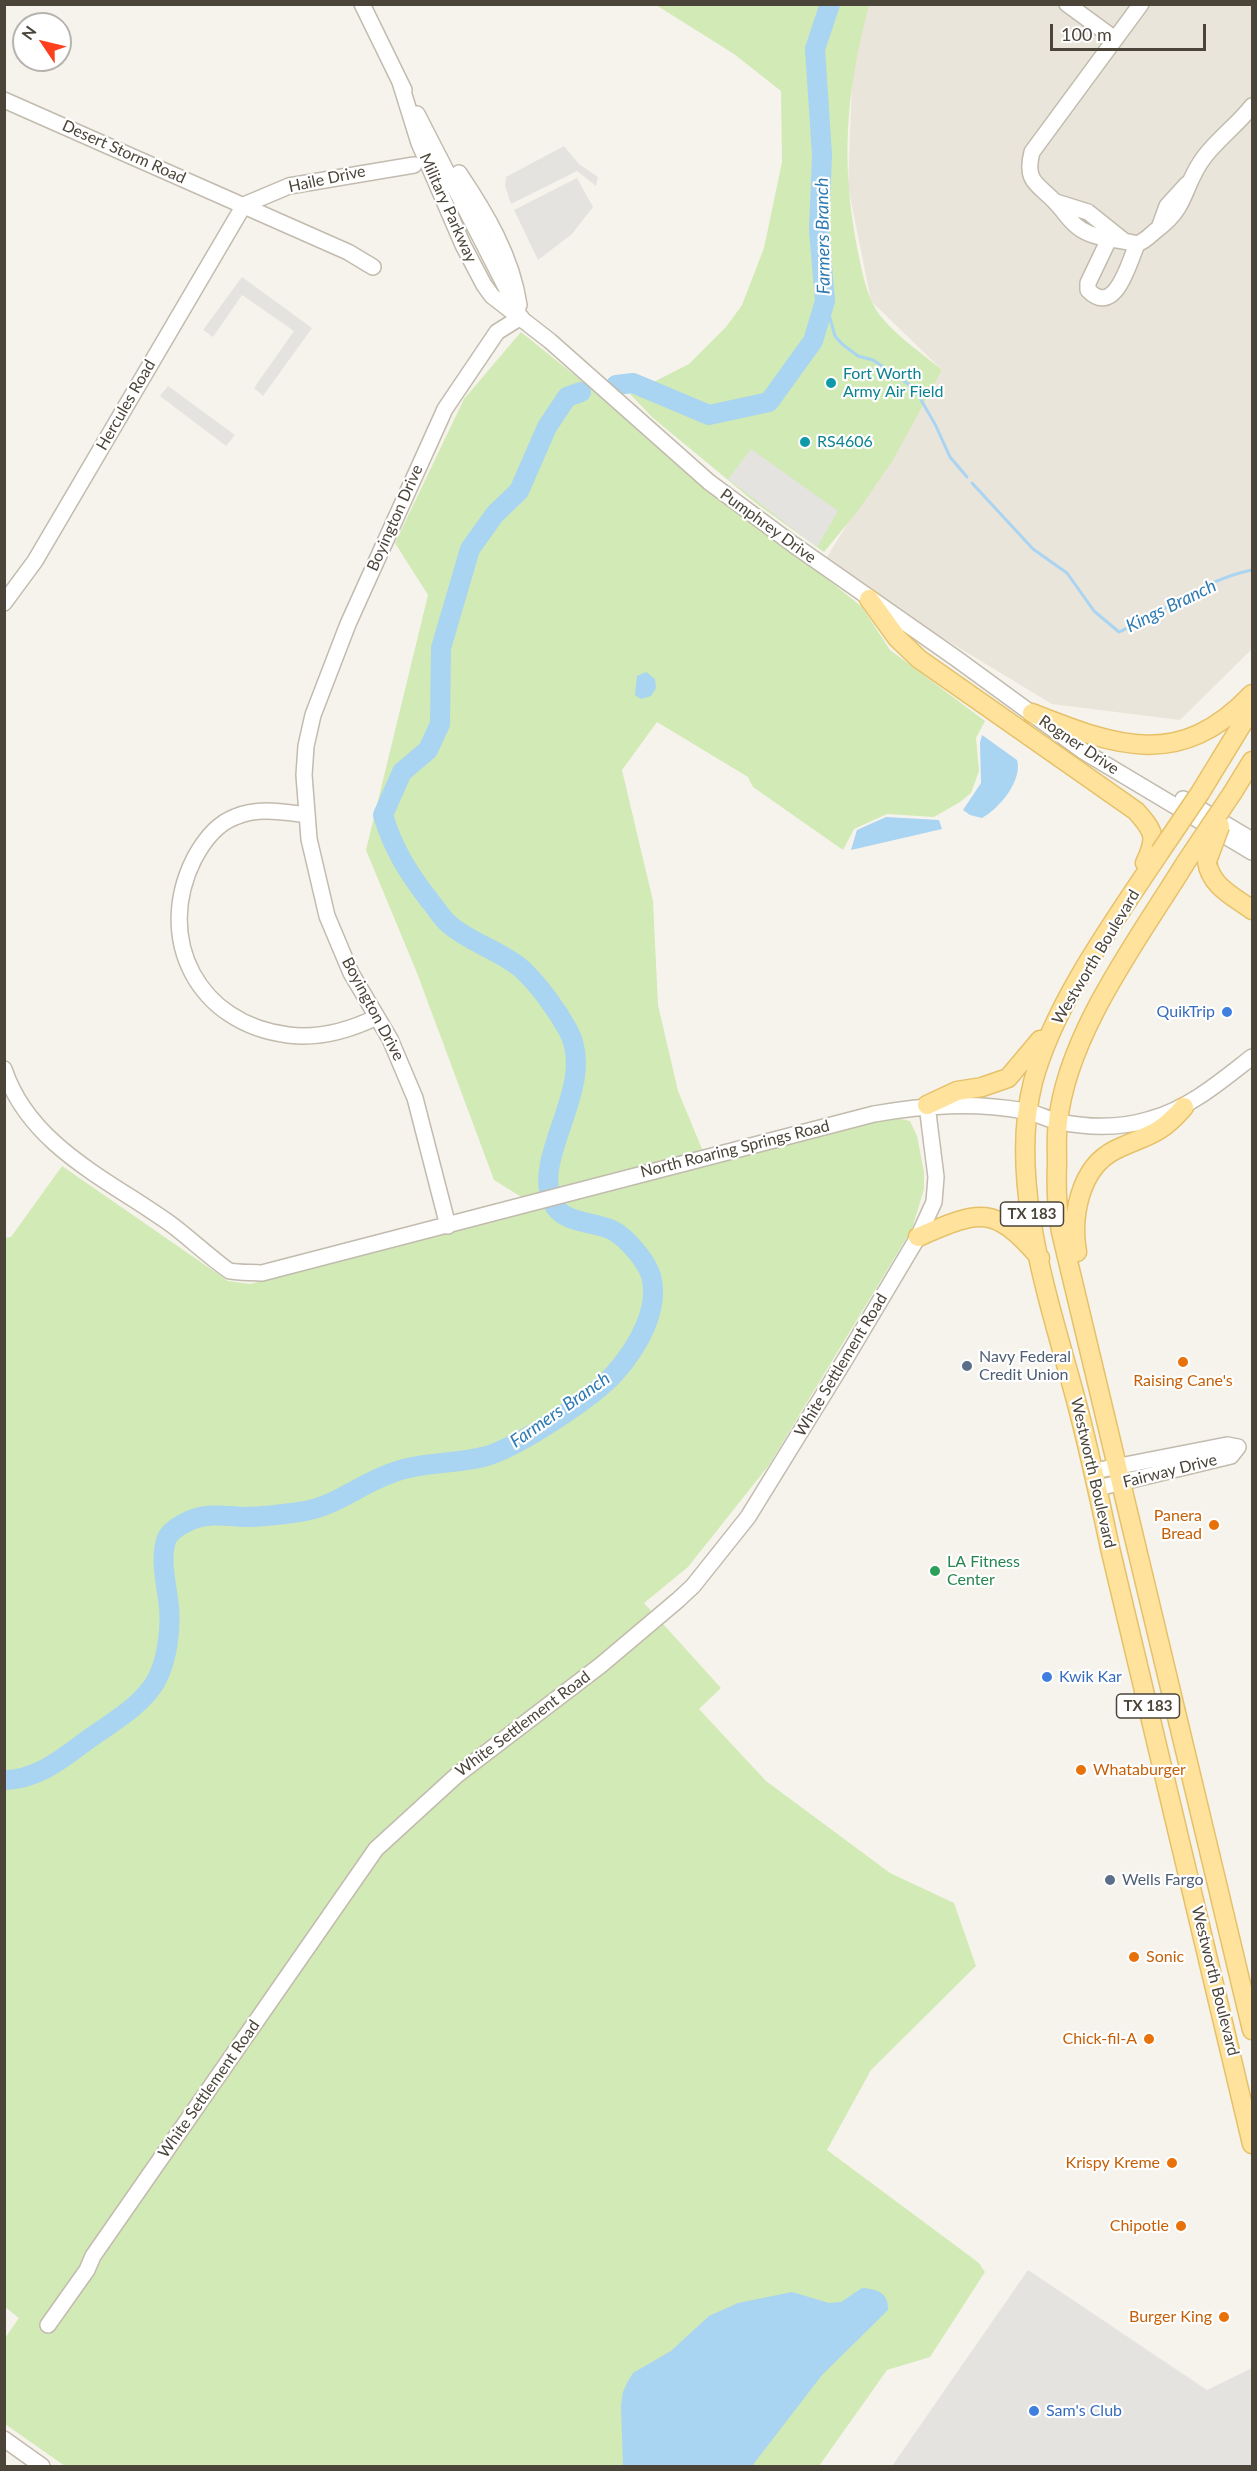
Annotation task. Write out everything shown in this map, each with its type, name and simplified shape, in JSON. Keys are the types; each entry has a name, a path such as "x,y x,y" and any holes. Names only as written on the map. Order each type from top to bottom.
{"main road":[{"path":"870,599 897,638 919,659 1122,801 1146,822 1153,834 1154,844 1124,908"},
{"path":"1032,713 1090,736 1131,745 1162,746 1195,736 1218,722 1252,694"},
{"name":"Westworth Boulevard","path":"1252,708 1065,1004 1039,1064 1025,1131 1026,1186 1040,1258 1096,1479 1252,2144"},
{"name":"Westworth Boulevard","path":"1252,761 1106,990 1070,1074 1058,1122 1059,1223 1252,2030"},
{"path":"1242,780 1207,861 1210,877 1216,884 1252,910"},
{"path":"1083,975 1106,990"},
{"path":"927,1105 957,1091 982,1088 1008,1078 1027,1059 1065,1004"},
{"path":"1084,1325 1087,1305 1073,1225 1075,1206 1083,1188 1096,1167 1112,1151 1167,1127 1184,1107"},
{"path":"918,1237 977,1215 987,1216 1004,1222 1040,1258"},
{"path":"1131,1636 1145,1656 1164,1740 1170,1748 1179,1750 1185,1748"},
{"path":"1168,1789 1185,1808 1219,1945 1224,1949 1233,1949"}],"street":[{"name":"Military Parkway","path":"362,4 521,317"},
{"path":"1067,4 1115,39"},
{"path":"1141,4 1032,152 1028,167 1032,179 1056,202 1064,214 1082,230 1123,241 1144,242 1170,222 1181,207 1187,184 1206,155 1252,106"},
{"name":"Military Parkway","path":"400,82 459,173 508,280 521,317"},
{"name":"Desert Storm Road","path":"4,100 348,252 373,267"},
{"name":"Haile Drive","path":"244,205 289,186 414,165"},
{"name":"Hercules Road","path":"4,603 35,561 244,205"},
{"name":"Pumphrey Drive","path":"521,317 710,482 870,599 1032,713"},
{"name":"Boyington Drive","path":"448,1226 415,1098 401,1062 351,973 327,916 318,884 307,815 304,775 306,746 314,715 353,614 445,409 497,332 521,317"},
{"name":"Rogner Drive","path":"1032,713 1252,840"},
{"name":"Rogner Drive","path":"1032,713 1083,751 1252,852"},
{"path":"307,815 261,811 235,816 210,834 198,852 180,892 178,908 180,938 186,961 200,986 217,1004 232,1017 250,1025 289,1035 340,1032 377,1017"},
{"name":"North Roaring Springs Road","path":"448,1226 541,1198 874,1114 927,1105 980,1105 1028,1111 1058,1122 1112,1126 1151,1119 1184,1107 1252,1057"},
{"path":"4,1069 20,1106 49,1138 97,1175 171,1224 228,1270 262,1273 448,1226"},
{"name":"White Settlement Road","path":"48,2325 87,2270 93,2256 376,1849 457,1774 642,1632 693,1586 732,1539 787,1456 918,1237 934,1202 936,1177 927,1105"},
{"name":"Fairway Drive","path":"1096,1479 1231,1456 1245,1446"},
{"path":"4,2439 42,2466"}],"shaded area":[{"path":"855,5 1252,5 1252,649 1180,720 1052,704 822,565 942,370 871,301 848,186"},
{"path":"564,146 579,164 598,177 596,186 577,171 511,204 505,186 506,177"},
{"path":"577,178 593,207 572,234 538,260 514,210"},
{"path":"242,277 312,328 263,396 254,388 294,331 242,295 213,337 203,330"},
{"path":"168,386 235,435 226,446 160,396"},
{"path":"751,449 838,511 817,547 728,479"},
{"path":"1028,2270 1207,2390 1252,2368 1252,2466 892,2466"}],"green space":[{"path":"656,5 869,5 855,68 848,127 849,187 858,252 866,287 878,312 896,333 942,370 893,460 857,512 824,552 757,504 653,418 630,394 689,364 726,327 742,305 764,248 782,162 781,91 734,54"},
{"path":"521,332 862,607 890,650 985,721 976,738 979,771 971,793 934,817 887,814 854,829 843,850 753,787 748,777 657,722 622,770 653,901 658,1005 678,1091 707,1161 887,1116 910,1121 917,1136 924,1172 924,1189 912,1229 769,1465 688,1567 644,1603 721,1688 699,1709 766,1781 890,1873 954,1903 976,1966 871,2070 827,2150 979,2263 985,2272 930,2357 887,2370 819,2466 65,2466 5,2424 5,2338 19,2318 5,2307 5,1238 11,1237 62,1166 228,1281 250,1284 539,1208 494,1180 417,973 366,850 428,595 395,543 464,399"}],"water":[{"path":"646,672 655,679 656,688 651,696 641,699 635,695 637,676"},
{"path":"982,735 1017,760 1018,768 1008,793 989,814 982,818 970,815 963,810 981,783 980,743"},
{"path":"886,817 939,820 942,829 851,850 857,830"},
{"path":"862,2288 873,2289 881,2293 888,2304 888,2310 822,2375 752,2466 623,2466 621,2405 628,2381 633,2373 671,2351 709,2316 738,2303 792,2292 829,2303 841,2302"}],"waterway":[{"name":"Farmers Branch","path":"616,385 633,383 709,415 769,402 813,341 825,301 819,230 822,155 815,49 830,4"},
{"name":"Kings Branch","path":"825,301 835,336 842,344 858,356 873,360 914,388 935,424 950,457 967,477"},
{"name":"Farmers Branch","path":"4,1780 27,1776 58,1761 124,1714 150,1690 160,1673 169,1635 164,1554 167,1538 171,1532 191,1520 204,1516 244,1517 305,1511 338,1500 401,1470 475,1459 501,1451 555,1420 590,1395 615,1373 645,1328 653,1289 651,1276 640,1256 617,1233 570,1218 562,1214 552,1201 548,1182 550,1162 571,1096 575,1073 575,1051 568,1030 535,982 522,969 505,957 467,937 444,920 402,861 383,815 402,772 428,750 440,724 441,648 470,549 495,514 519,491 547,427 567,397 581,392"},
{"name":"Kings Branch","path":"972,483 1033,549 1067,573 1094,611 1119,632 1217,581 1252,570"}],"place":[{"name":"Fort Worth Army Air Field","path":"831,383"},
{"name":"RS4606","path":"805,442"},
{"name":"QuikTrip","path":"1227,1012"},
{"name":"Raising Cane's","path":"1183,1362"},
{"name":"Navy Federal Credit Union","path":"967,1366"},
{"name":"Panera Bread","path":"1214,1525"},
{"name":"LA Fitness Center","path":"935,1571"},
{"name":"Kwik Kar","path":"1047,1677"},
{"name":"Whataburger","path":"1081,1770"},
{"name":"Wells Fargo","path":"1110,1880"},
{"name":"Sonic","path":"1134,1957"},
{"name":"Chick-fil-A","path":"1149,2039"},
{"name":"Krispy Kreme","path":"1172,2163"},
{"name":"Chipotle","path":"1181,2226"},
{"name":"Burger King","path":"1224,2317"},
{"name":"Sam's Club","path":"1034,2411"}]}
